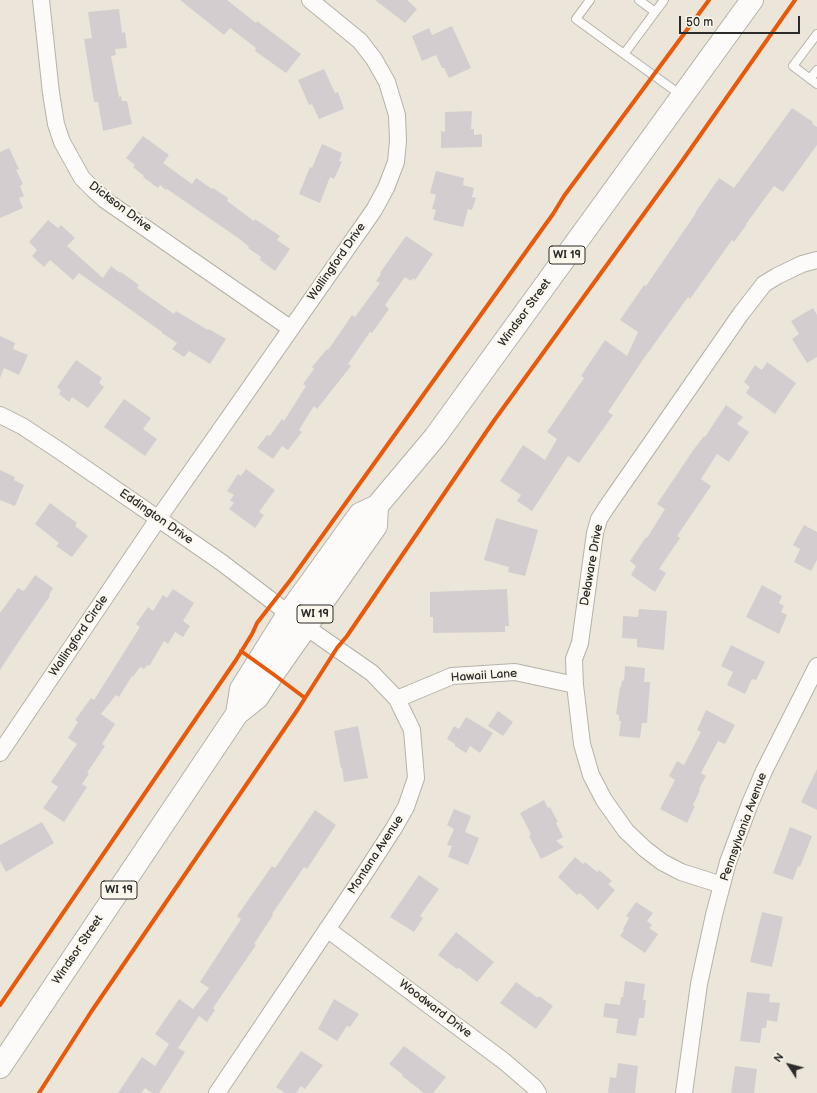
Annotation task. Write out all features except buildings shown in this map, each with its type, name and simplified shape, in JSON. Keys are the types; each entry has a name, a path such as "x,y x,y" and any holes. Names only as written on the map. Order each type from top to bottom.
{"main road":[{"name":"Windsor Street","path":"237,714 240,689 288,614 360,514 377,506 435,436 752,0"},
{"name":"Windsor Street","path":"0,1067 237,714 257,698 376,526 377,506"}],"street":[{"name":"Dickson Drive","path":"41,0 51,93 56,124 62,142 82,178 105,200 290,328"},
{"name":"Wallingford Drive","path":"158,519 290,328 374,210 386,188 396,162 398,141 397,115 387,82 374,59 360,41 310,0"},
{"name":"Delaware Drive","path":"722,885 681,872 662,862 645,849 626,831 604,800 591,775 582,744 574,685 574,659 580,643 595,532 599,519 648,446 740,315 764,284 802,264 817,260"},
{"name":"Eddington Drive","path":"0,415 22,426 60,451 221,562 306,627"},
{"name":"Wallingford Circle","path":"0,753 158,519"},
{"name":"Montana Avenue","path":"217,1093 394,828 406,807 416,778 412,730 397,699 372,673 306,627"},
{"name":"Pennsylvania Avenue","path":"684,1093 699,984 714,915 728,862 764,771 817,666"},
{"name":"Hawaii Lane","path":"397,699 452,676 515,672 574,685"},
{"name":"Woodward Drive","path":"327,929 505,1062 534,1087 538,1093"}],"lane":[{"path":"590,0 576,19 682,96"},
{"path":"639,0 655,12"},
{"path":"624,54 664,0"},
{"path":"817,34 793,66 814,81 817,70"}],"cycle path":[{"path":"0,1005 236,660 257,623 292,578 553,214 564,196 709,0"},
{"path":"39,1093 91,1012 298,709 337,648 347,636 493,422 680,164 795,0"},
{"path":"241,651 305,698"}]}
